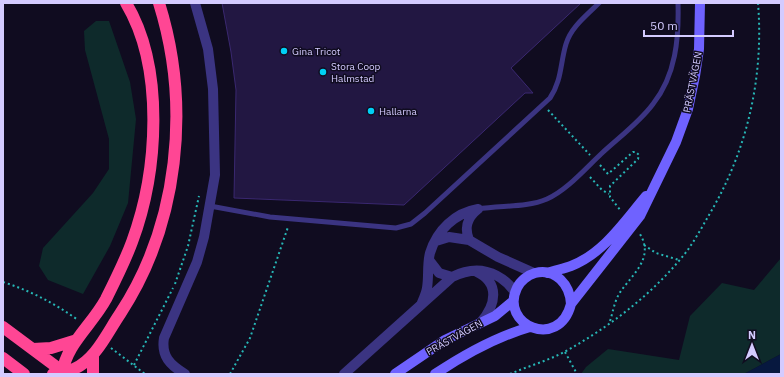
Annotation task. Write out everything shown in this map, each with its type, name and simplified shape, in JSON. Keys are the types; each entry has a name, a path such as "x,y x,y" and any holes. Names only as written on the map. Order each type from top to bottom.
{"highway":[{"path":"59,373 67,354 104,302 132,242 144,199 148,178 154,118 148,66 141,36 126,3"},
{"path":"59,373 73,369 93,356 138,283 165,212 176,141 175,93 172,57 159,3"},
{"path":"3,327 33,349 59,373"},
{"path":"33,349 58,347 77,340"},
{"path":"93,356 93,374"},
{"path":"3,358 24,374"}],"street":[{"path":"185,374 169,363 164,354 163,345 164,338 197,262 213,190 215,151 213,89 208,49 195,3"},
{"name":"PRÄSTVÄGEN","path":"434,374 474,349 499,337 530,327 538,330 548,330 564,321 569,313 571,304 628,233 640,216 658,180 676,142 688,109 700,49 700,3"},
{"name":"PRÄSTVÄGEN","path":"395,374 445,340 495,316 514,297 522,280 534,273 547,272 571,266 588,257 607,242 658,180"},
{"path":"469,240 466,227 468,220 478,209"},
{"path":"420,307 427,288 429,260 440,232 453,219 462,213 478,209"},
{"path":"436,241 449,237 469,240 534,273"},
{"path":"429,260 439,273 452,278"},
{"path":"475,271 485,276 493,292 493,305 481,322"},
{"path":"344,374 452,278 466,272 488,271 498,275 509,283 514,297 518,317 530,327"},
{"path":"547,272 562,280 568,287 571,304"}],"lane":[{"path":"210,206 291,220 396,228 418,220 550,98 559,82 566,45 572,31 599,3"},
{"path":"478,209 526,204 548,198 581,173 653,105 666,84 675,55 678,41 678,3"}],"path":[{"path":"510,374 565,352 610,322 647,294 679,260 698,234 721,194 745,136 755,94 758,73 758,3"},
{"path":"596,184 609,194"},
{"path":"134,365 174,286 188,246 200,189 213,190"},
{"path":"230,374 250,338 291,220"},
{"path":"610,322 620,294 643,261 644,245 637,230"},
{"path":"644,245 656,253 679,260"},
{"path":"3,282 43,297 80,322"},
{"path":"110,347 145,374"},
{"path":"565,352 577,373"}],"green space":[{"path":"96,21 109,21 130,82 136,119 128,203 110,246 83,294 48,280 39,266 43,248 93,193 109,169 109,139 85,50 84,31"},
{"path":"781,258 781,354 744,374 581,374 586,367 608,349 679,360 690,316 722,283 754,290"}],"water":[{"path":"781,354 781,374 744,374"}],"building":[{"name":"Hallarna","path":"222,3 581,3 511,68 533,93 525,93 404,205 234,198 236,90"}],"place":[{"name":"Gina Tricot","path":"284,51"},
{"name":"Stora Coop Halmstad","path":"323,72"},
{"name":"Hallarna","path":"371,111"}]}
